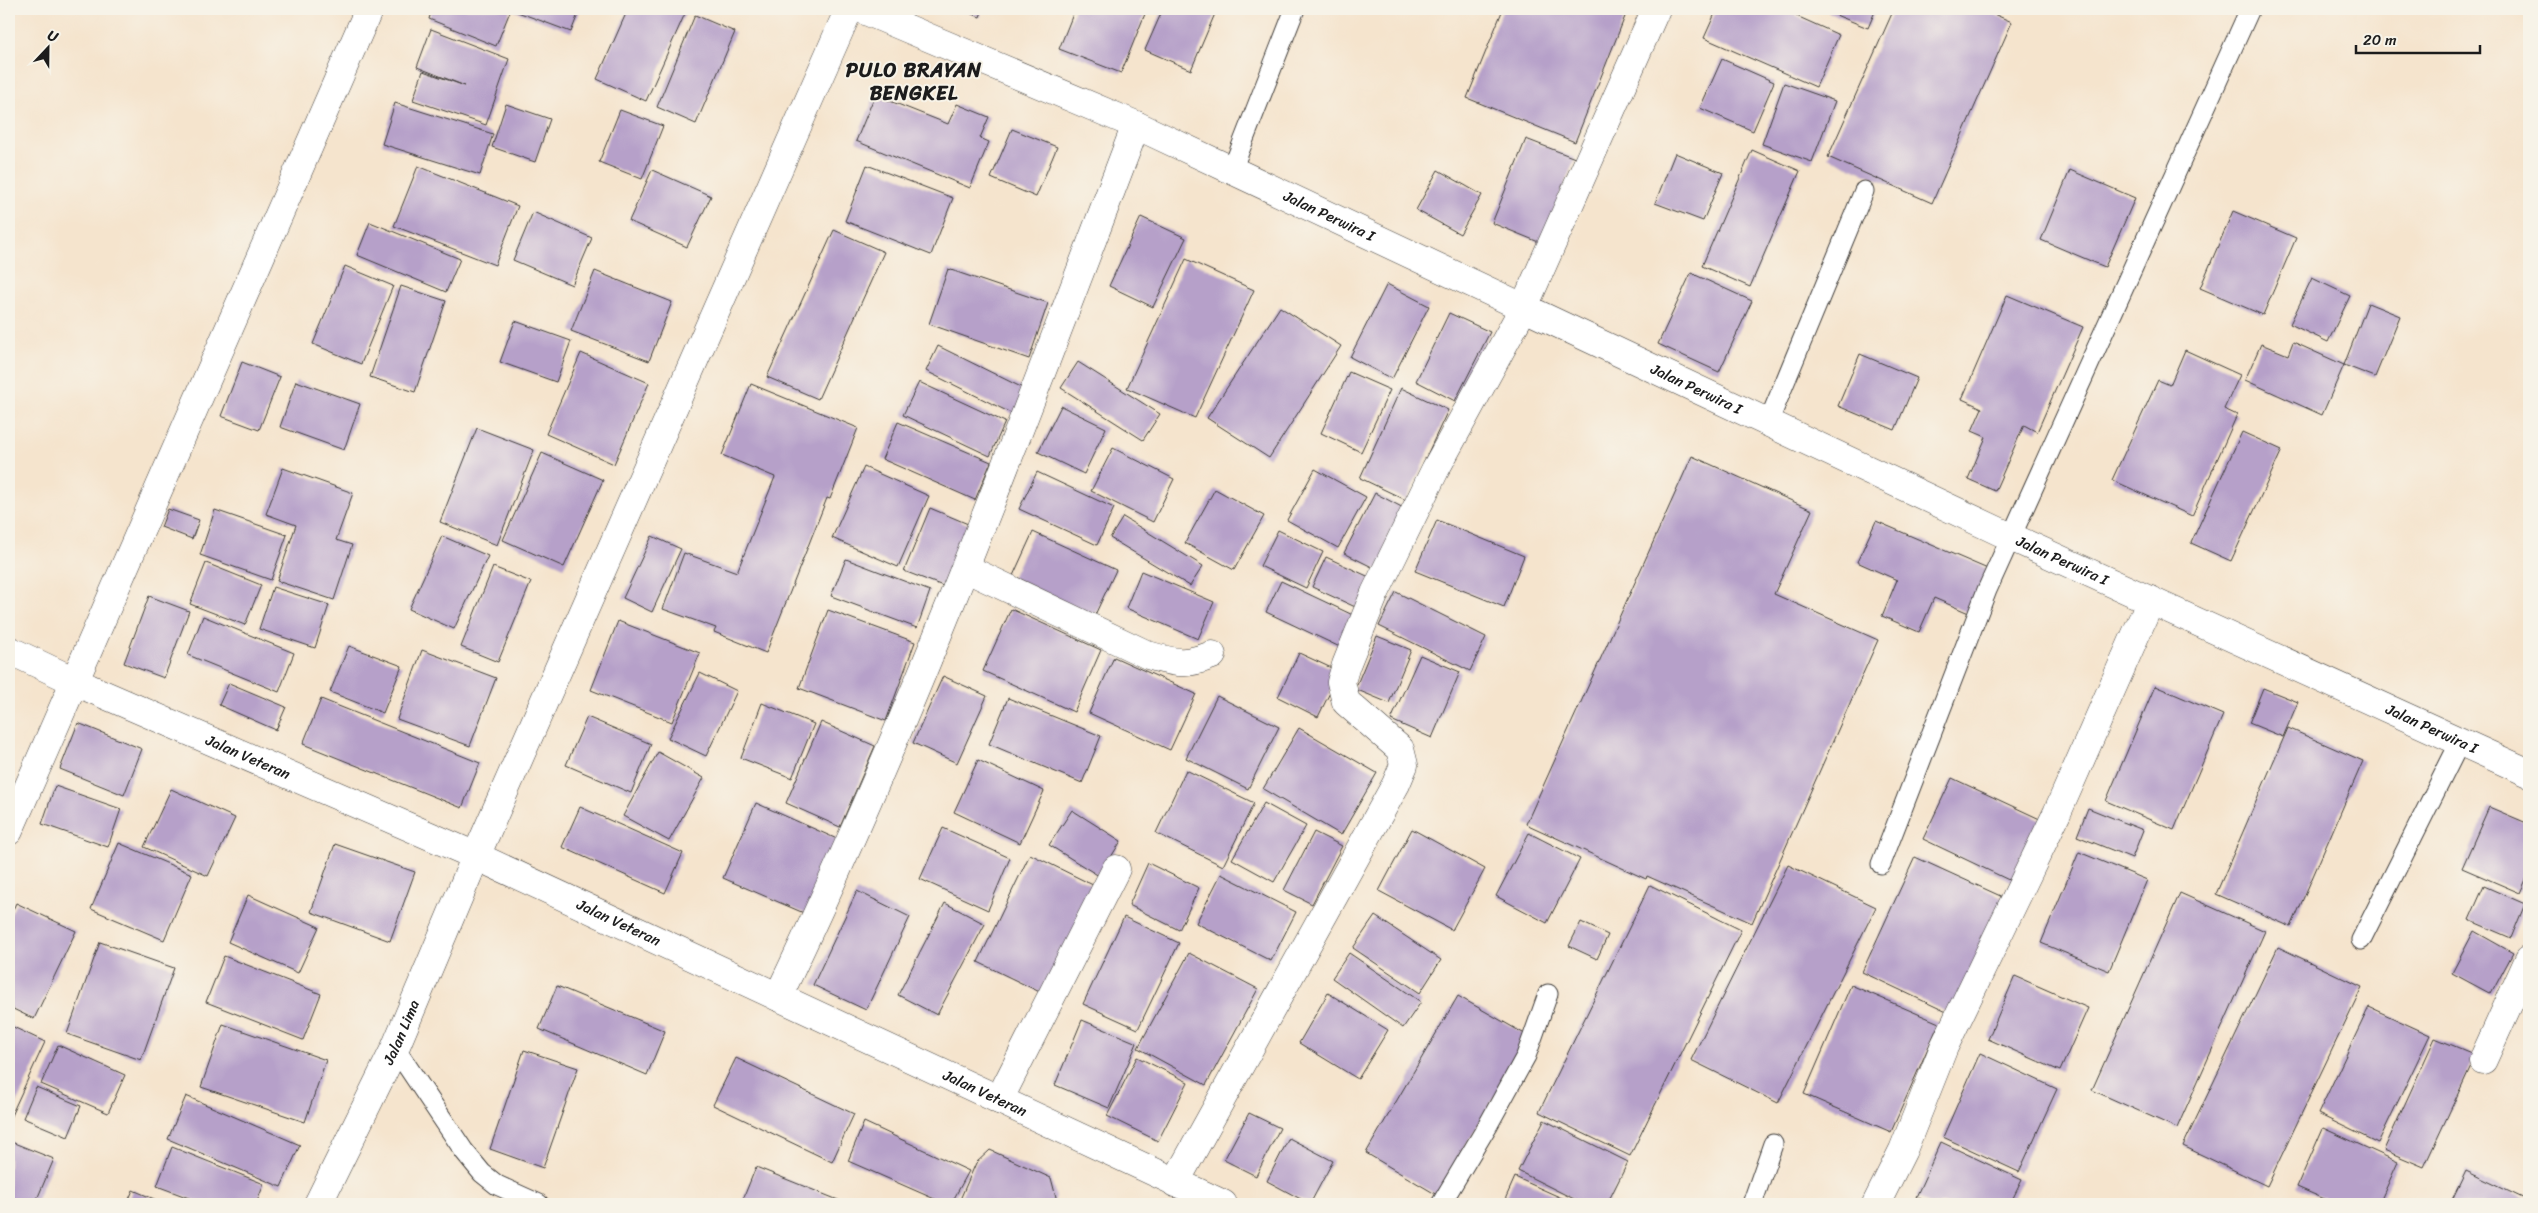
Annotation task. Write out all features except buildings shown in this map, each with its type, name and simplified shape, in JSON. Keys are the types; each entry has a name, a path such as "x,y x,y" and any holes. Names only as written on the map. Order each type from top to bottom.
{"street":[{"path":"9,831 369,9"},
{"name":"Jalan Lima","path":"318,1204 395,1048 476,856 849,9"},
{"name":"Jalan Perwira I","path":"861,9 1136,125 1768,423 2529,773"},
{"path":"1176,1183 1396,784 1404,765 1400,749 1346,702 1341,682 1346,665 1375,593 1435,470 1523,308 1656,9"},
{"path":"778,997 821,908 992,505 1136,125"},
{"path":"965,568 1148,655 1177,664 1193,662 1212,655"},
{"path":"1876,1204 1902,1150 1944,1047 2056,813 2151,600"},
{"name":"Jalan Veteran","path":"9,650 476,856 1223,1204"},
{"path":"1000,1100 1116,869"},
{"path":"2483,1060 2529,959"}],"lane":[{"path":"1232,170 1295,9"},
{"path":"1881,864 1987,590 2250,9"},
{"path":"1768,423 1864,191"},
{"path":"2361,940 2460,742"},
{"path":"1440,1204 1488,1125 1526,1056 1548,994"},
{"path":"395,1048 464,1151 482,1173 497,1185 539,1204"},
{"path":"1752,1204 1773,1144"}],"district":[{"name":"PULO BRAYAN BENGKEL","path":"914,82"}]}
